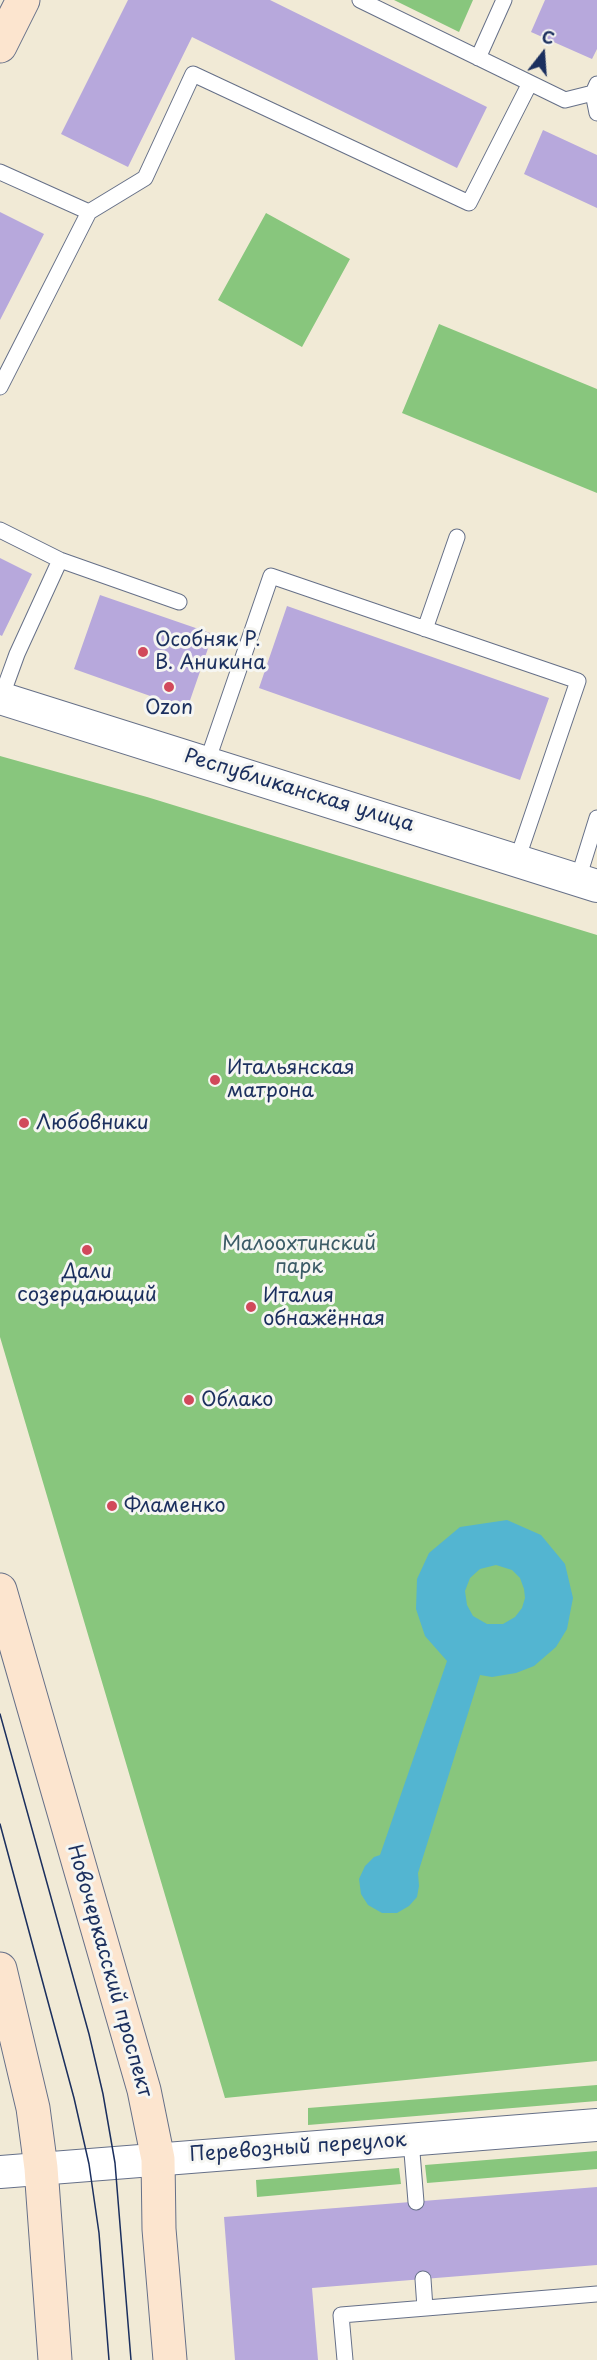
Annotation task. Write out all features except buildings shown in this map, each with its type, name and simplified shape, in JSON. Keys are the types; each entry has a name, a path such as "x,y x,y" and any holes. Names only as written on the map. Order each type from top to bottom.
{"main road":[{"path":"0,46 23,0"},
{"name":"Новочеркасский проспект","path":"0,1590 140,2079 158,2159 159,2229 170,2360"},
{"path":"0,1969 33,2108 41,2168 55,2360"}],"street":[{"name":"Республиканская улица","path":"1,698 587,882"},
{"name":"Перевозный переулок","path":"0,2172 597,2125"}],"lane":[{"path":"360,0 565,100 595,89 597,113"},
{"path":"478,58 504,0"},
{"path":"0,387 89,212 145,178 193,74 469,204 530,83"},
{"path":"0,172 89,212"},
{"path":"0,530 60,560 178,602"},
{"path":"425,629 457,537"},
{"path":"1,698 17,654 60,560"},
{"path":"207,762 271,576 578,681 517,860"},
{"path":"587,882 597,818"},
{"path":"411,2140 417,2202"},
{"path":"423,2279 425,2308"},
{"path":"345,2360 341,2315 597,2294"}],"green space":[{"path":"394,0 473,0 459,32"},
{"path":"266,213 350,259 302,347 218,300"},
{"path":"439,324 597,389 597,493 402,413"},
{"name":"Малоохтинский парк","path":"0,756 147,797 597,935 597,2061 225,2098 0,1337"},
{"path":"597,2085 597,2101 308,2125 308,2108"},
{"path":"597,2151 597,2169 427,2183 425,2165"},
{"path":"399,2168 401,2184 257,2197 256,2180"}],"water":[{"path":"507,1520 541,1535 565,1564 573,1598 567,1629 556,1647 534,1666 516,1673 492,1677 480,1675 418,1873 417,1897 409,1906 397,1913 382,1913 368,1905 361,1894 359,1879 365,1866 374,1857 380,1855 447,1661 425,1636 416,1609 417,1579 429,1553 460,1527","holes":["496,1565 512,1570 520,1578 525,1598 522,1608 515,1617 503,1624 487,1624 473,1616 467,1605 465,1591 470,1578 480,1569"]}],"tram line":[{"path":"0,1714 89,2034 103,2094 115,2163 131,2360"},
{"path":"0,1824 74,2098 89,2164 99,2233 109,2360"}],"place":[{"name":"Особняк Р. В. Аникина","path":"143,652"},
{"name":"Ozon","path":"169,687"},
{"name":"Итальянская матрона","path":"215,1080"},
{"name":"Любовники","path":"24,1123"},
{"name":"Дали созерцающий","path":"87,1250"},
{"name":"Италия обнажённая","path":"251,1307"},
{"name":"Облако","path":"189,1400"},
{"name":"Фламенко","path":"112,1506"}]}
